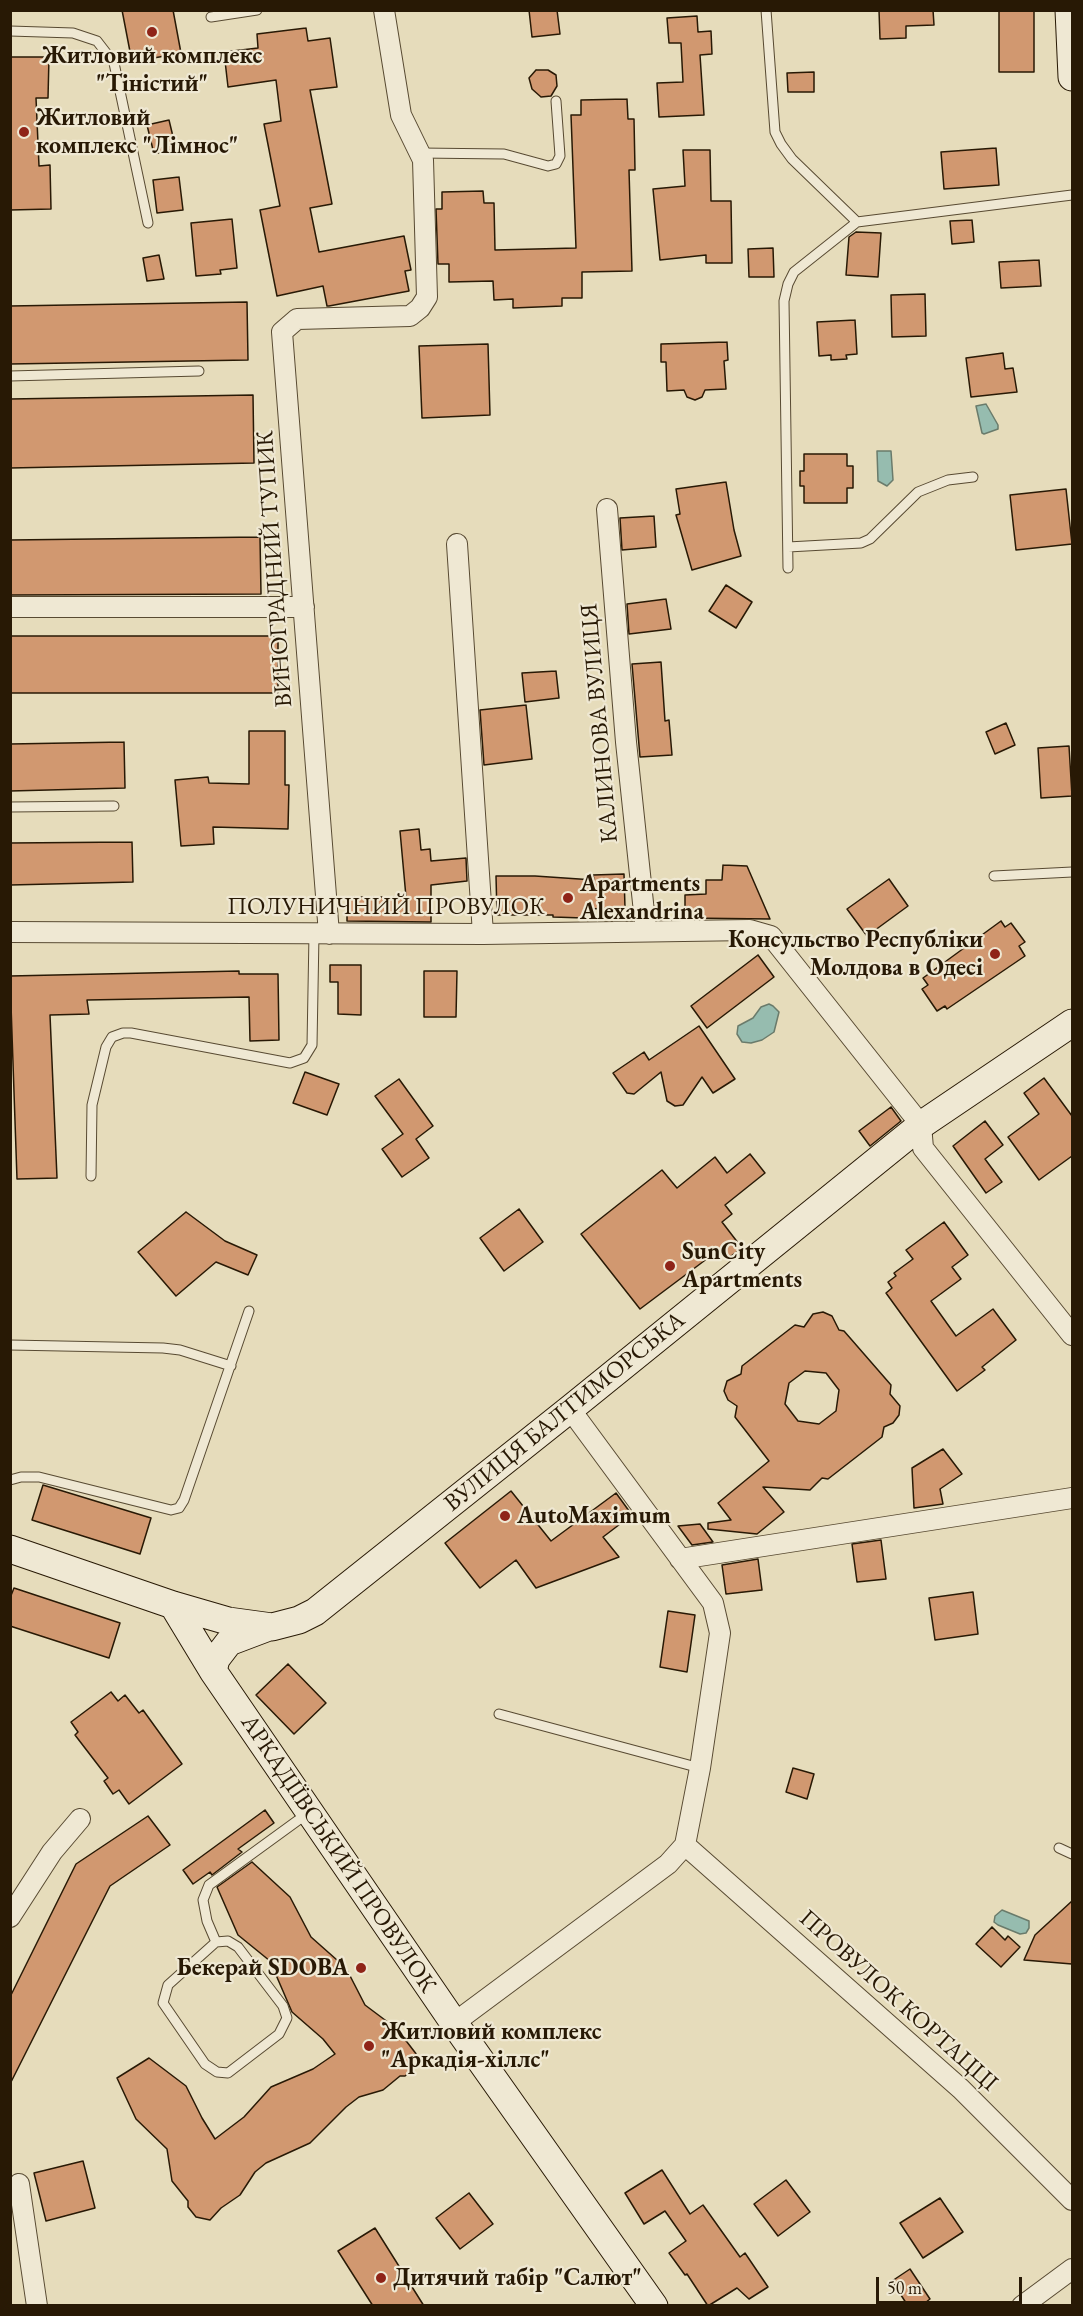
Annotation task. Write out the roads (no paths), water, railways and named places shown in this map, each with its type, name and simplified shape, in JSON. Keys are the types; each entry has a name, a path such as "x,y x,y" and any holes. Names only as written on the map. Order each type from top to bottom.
{"main road":[{"path":"1071,13 1072,77"},
{"name":"ВУЛИЦЯ БАЛТИМОРСЬКА","path":"10,1549 173,1605 228,1621 272,1627 299,1620 315,1612 921,1125 1072,1023"},
{"name":"АРКАДІЇВСЬКИЙ ПРОВУЛОК","path":"173,1605 213,1671 454,2023 654,2306"},
{"path":"213,1671 216,1659 229,1642 272,1627"}],"street":[{"path":"384,10 401,115 420,153"},
{"name":"ВИНОГРАДНИЙ ТУПИК","path":"321,934 304,607 282,332 297,319 410,316 420,308 427,297 423,160 420,153"},
{"name":"КАЛИНОВА ВУЛИЦЯ","path":"607,509 626,742 646,931"},
{"path":"457,544 483,934"},
{"path":"10,607 304,607"},
{"name":"ПОЛУНИЧНИЙ ПРОВУЛОК","path":"10,932 483,934 750,930 771,936 921,1125"},
{"path":"921,1125 923,1148 1072,1335"},
{"path":"454,2023 668,1864 685,1845 700,1768 720,1633 713,1604 570,1409"},
{"path":"680,1559 1072,1498"},
{"path":"10,1917 52,1852 80,1819"},
{"name":"ПРОВУЛОК КОРТАЦЦІ","path":"685,1845 961,2089 1072,2200"},
{"path":"19,2184 37,2306"},
{"path":"1022,2306 1072,2269"}],"lane":[{"path":"211,17 257,10"},
{"path":"766,10 775,132 792,159 856,222"},
{"path":"10,31 73,33 97,41 114,63 148,224"},
{"path":"420,153 504,154 548,166 556,164 560,156 556,101"},
{"path":"789,568 784,301 794,272 856,222 1072,195"},
{"path":"10,376 199,371"},
{"path":"788,547 861,543 870,539 918,492 948,480 973,477"},
{"path":"10,807 114,807"},
{"path":"994,876 1072,872"},
{"path":"92,1176 93,1105 106,1047 112,1037 131,1033 290,1063 304,1058 312,1045 321,934"},
{"path":"10,1480 21,1477 39,1477 171,1510 179,1508 184,1500 249,1311"},
{"path":"10,1345 163,1348 180,1350 231,1366"},
{"path":"500,1714 700,1768"},
{"path":"216,1942 207,1921 202,1900 209,1885 310,1811"},
{"path":"1059,1848 1072,1854"},
{"path":"228,1941 238,1947 283,2006 286,2018 279,2034 228,2073 217,2072 205,2064 163,2003 168,1985 216,1942 228,1941"}],"water":[{"path":"986,404 998,429 984,434 976,406"},
{"path":"877,451 891,451 893,480 887,486 878,481"},
{"path":"769,1004 779,1012 774,1032 762,1040 751,1043 742,1042 737,1034 738,1026 753,1018 761,1007"},
{"path":"1002,1910 1029,1921 1026,1933 1020,1934 994,1922 995,1916"}],"place":[{"name":"Житловий комплекс \"Тіністий\"","path":"152,32"},
{"name":"Житловий комплекс \"Лімнос\"","path":"24,132"},
{"name":"Apartments Alexandrina","path":"568,898"},
{"name":"Консульство Республіки Молдова в Одесі","path":"995,954"},
{"name":"SunCity Apartments","path":"670,1266"},
{"name":"AutoMaximum","path":"505,1516"},
{"name":"Бекерай SDOBA","path":"361,1968"},
{"name":"Житловий комплекс \"Аркадія-хіллс\"","path":"369,2046"},
{"name":"Дитячий табір \"Салют\"","path":"381,2278"}]}
